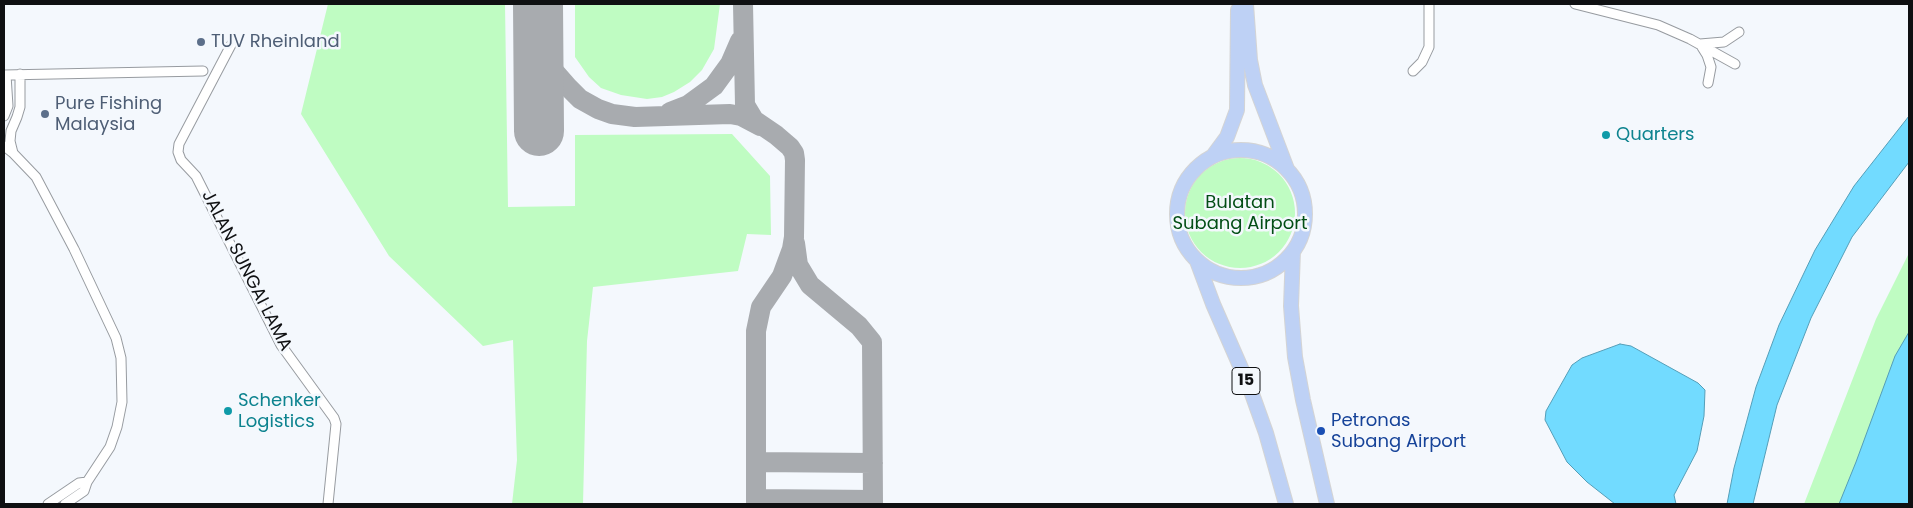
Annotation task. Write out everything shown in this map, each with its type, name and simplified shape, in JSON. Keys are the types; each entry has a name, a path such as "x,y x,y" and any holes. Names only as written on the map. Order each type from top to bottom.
{"main road":[{"name":"15","path":"1213,156 1227,137 1233,125 1236,110 1238,4"},
{"name":"15","path":"1197,261 1212,271 1229,277 1248,278 1265,273 1281,264 1293,251 1303,230 1304,202 1299,188 1287,169 1255,85 1250,60 1246,4"},
{"name":"15","path":"1286,504 1266,433 1251,391 1213,304 1197,261 1186,247 1178,230 1176,212 1179,195 1187,179 1198,165 1213,156 1232,150 1252,151 1271,157 1287,169"},
{"name":"15","path":"1293,251 1291,306 1295,356 1327,504"}],"street":[{"path":"1413,71 1422,62 1429,47 1429,4"},
{"path":"1575,4 1658,25 1700,44 1734,64"},
{"path":"1700,44 1724,42 1739,32"},
{"path":"1700,44 1707,54 1711,67 1708,83"},
{"name":"JALAN SUNGAI LAMA","path":"232,45 179,144 178,152 181,160 196,176 281,345 334,418 336,424 328,504"},
{"path":"4,116 8,106 5,75 203,71"},
{"path":"13,153 10,141 11,130 20,107 20,74"},
{"path":"4,146 36,177 74,249 116,338 121,358 122,402 117,427 104,459 87,482 84,491 66,504"},
{"path":"48,504 79,483 87,482"}],"green space":[{"path":"328,4 505,4 508,207 575,206 575,135 732,134 770,176 771,235 747,234 738,271 593,287 587,341 583,504 512,504 517,460 513,340 483,346 389,256 301,114"},
{"path":"575,4 720,4 714,49 702,70 690,82 674,92 662,97 647,99 621,95 601,88 589,77 575,57"},
{"name":"Bulatan Subang Airport","path":"1240,158 1261,162 1279,174 1291,192 1295,213 1291,234 1279,252 1261,264 1240,268 1219,264 1201,252 1189,234 1185,213 1189,192 1201,174 1219,162"},
{"path":"1909,253 1909,504 1804,504 1876,319"}],"water":[{"path":"1909,116 1909,162 1852,237 1811,318 1777,405 1753,504 1727,504 1734,468 1756,387 1779,325 1815,250 1854,186"},
{"path":"1909,332 1909,504 1839,504 1895,356"},
{"path":"1620,344 1631,346 1698,383 1705,390 1704,416 1697,451 1674,495 1676,504 1615,504 1587,482 1567,462 1545,420 1546,411 1572,365 1582,358"}],"taxiway":[{"path":"743,4 745,105 754,120 790,147 794,153 795,160 794,237 792,249 782,276 761,307 756,331 756,504"},
{"path":"538,22 547,57 554,71 580,99 598,109 612,114 635,117 730,114 741,116 760,126"},
{"path":"670,112 688,105 714,86 730,64 740,41"},
{"path":"795,243 798,265 810,285 859,326 872,342 873,504"},
{"path":"756,462 873,463"},
{"path":"756,499 873,500"}],"runway":[{"path":"538,4 539,131"}],"place":[{"name":"TUV Rheinland","path":"201,42"},
{"name":"Pure Fishing Malaysia","path":"45,114"},
{"name":"Quarters","path":"1606,135"},
{"name":"Schenker Logistics","path":"228,411"},
{"name":"Petronas Subang Airport","path":"1321,431"}]}
